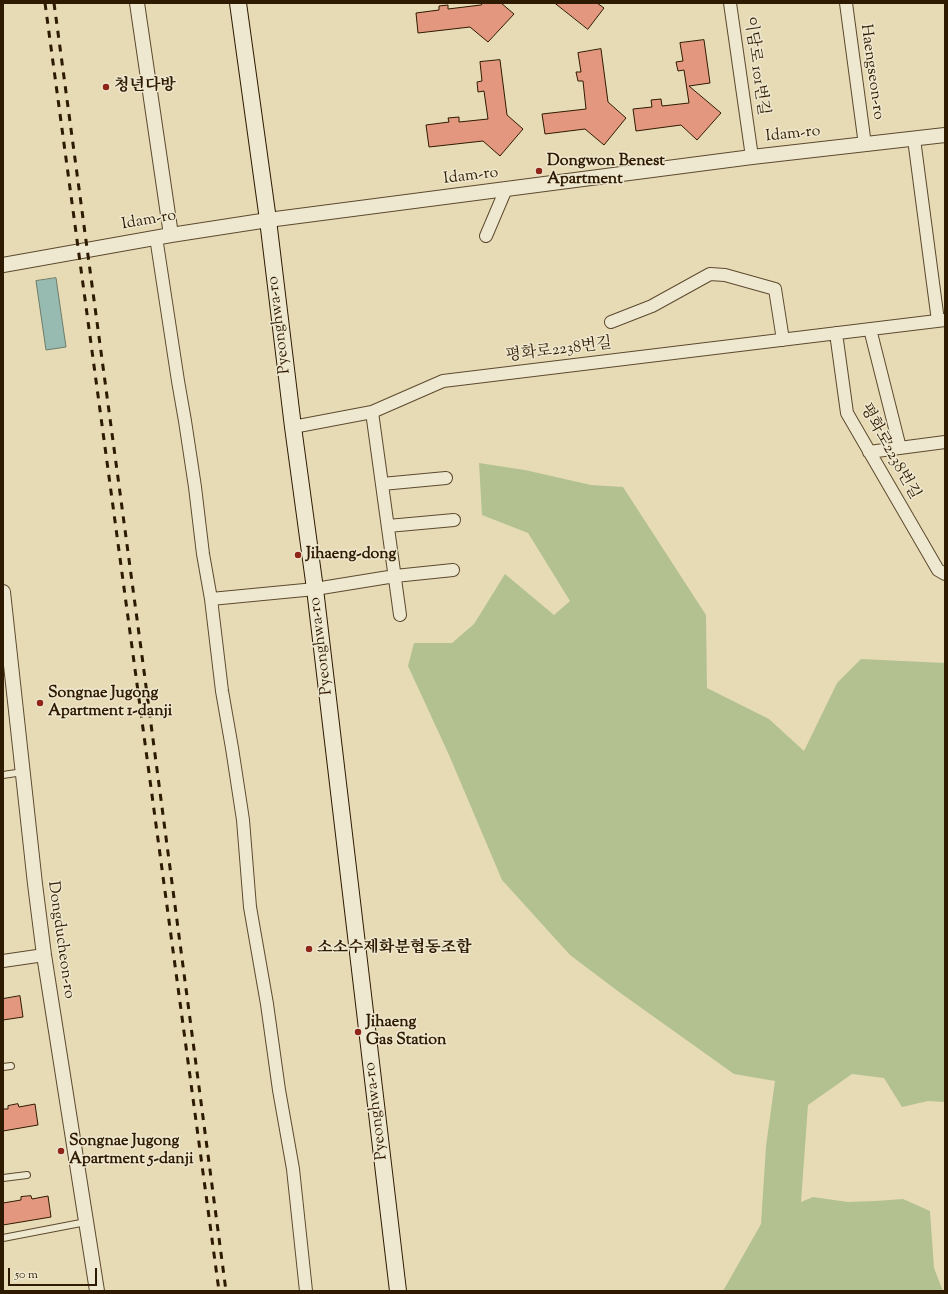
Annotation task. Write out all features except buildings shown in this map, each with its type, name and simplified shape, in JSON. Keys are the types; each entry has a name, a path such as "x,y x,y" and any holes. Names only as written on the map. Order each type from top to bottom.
{"main road":[{"name":"Pyeonghwa-ro","path":"238,3 268,220 293,427 315,589 398,1291"}],"street":[{"path":"137,3 171,235"},
{"name":"이담로 101번길","path":"730,3 752,157"},
{"name":"Haengseon-ro","path":"846,3 865,145"},
{"name":"Idam-ro","path":"3,265 156,237 268,220 752,157 945,135"},
{"path":"914,139 941,320"},
{"path":"486,236 506,189"},
{"path":"156,237 190,450 203,554 211,599 222,691 232,748 242,820 250,907 293,1169 306,1291"},
{"path":"611,322 652,306 710,274 725,275 775,289 784,340"},
{"name":"평화로2238번길","path":"293,427 372,412 443,381 941,320"},
{"path":"870,329 900,448"},
{"name":"평화로2238번길","path":"836,333 847,413 938,570 945,574"},
{"path":"372,412 400,615"},
{"path":"869,452 945,442"},
{"path":"382,484 446,478"},
{"path":"388,526 454,520"},
{"path":"211,599 315,589 395,576 453,570"},
{"name":"Dongducheon-ro","path":"3,592 22,772 44,955 97,1291"},
{"path":"3,961 44,955"}],"lane":[{"path":"3,775 22,772"},
{"path":"3,1067 11,1066"},
{"path":"3,1178 27,1174"},
{"path":"3,1238 86,1222"}],"green space":[{"path":"479,463 525,470 591,485 623,487 706,615 707,688 769,719 804,751 837,683 861,659 945,663 945,1102 928,1101 902,1107 884,1078 852,1074 808,1105 801,1202 813,1197 848,1202 903,1199 930,1211 934,1268 943,1291 723,1291 761,1224 766,1146 775,1081 734,1074 619,992 570,955 502,880 449,755 408,666 414,643 452,643 474,624 505,574 554,615 570,601 528,533 482,515"}],"water":[{"path":"56,278 66,347 46,350 36,281"}],"railway":[{"path":"45,3 219,1291"},
{"path":"54,3 226,1291"}],"place":[{"name":"청년다방","path":"106,87"},
{"name":"Dongwon Benest Apartment","path":"539,171"},
{"name":"Jihaeng-dong","path":"298,555"},
{"name":"Songnae Jugong Apartment 1-danji","path":"40,703"},
{"name":"소소수제화분협동조합","path":"309,949"},
{"name":"Jihaeng Gas Station","path":"358,1032"},
{"name":"Songnae Jugong Apartment 5-danji","path":"61,1151"}]}
